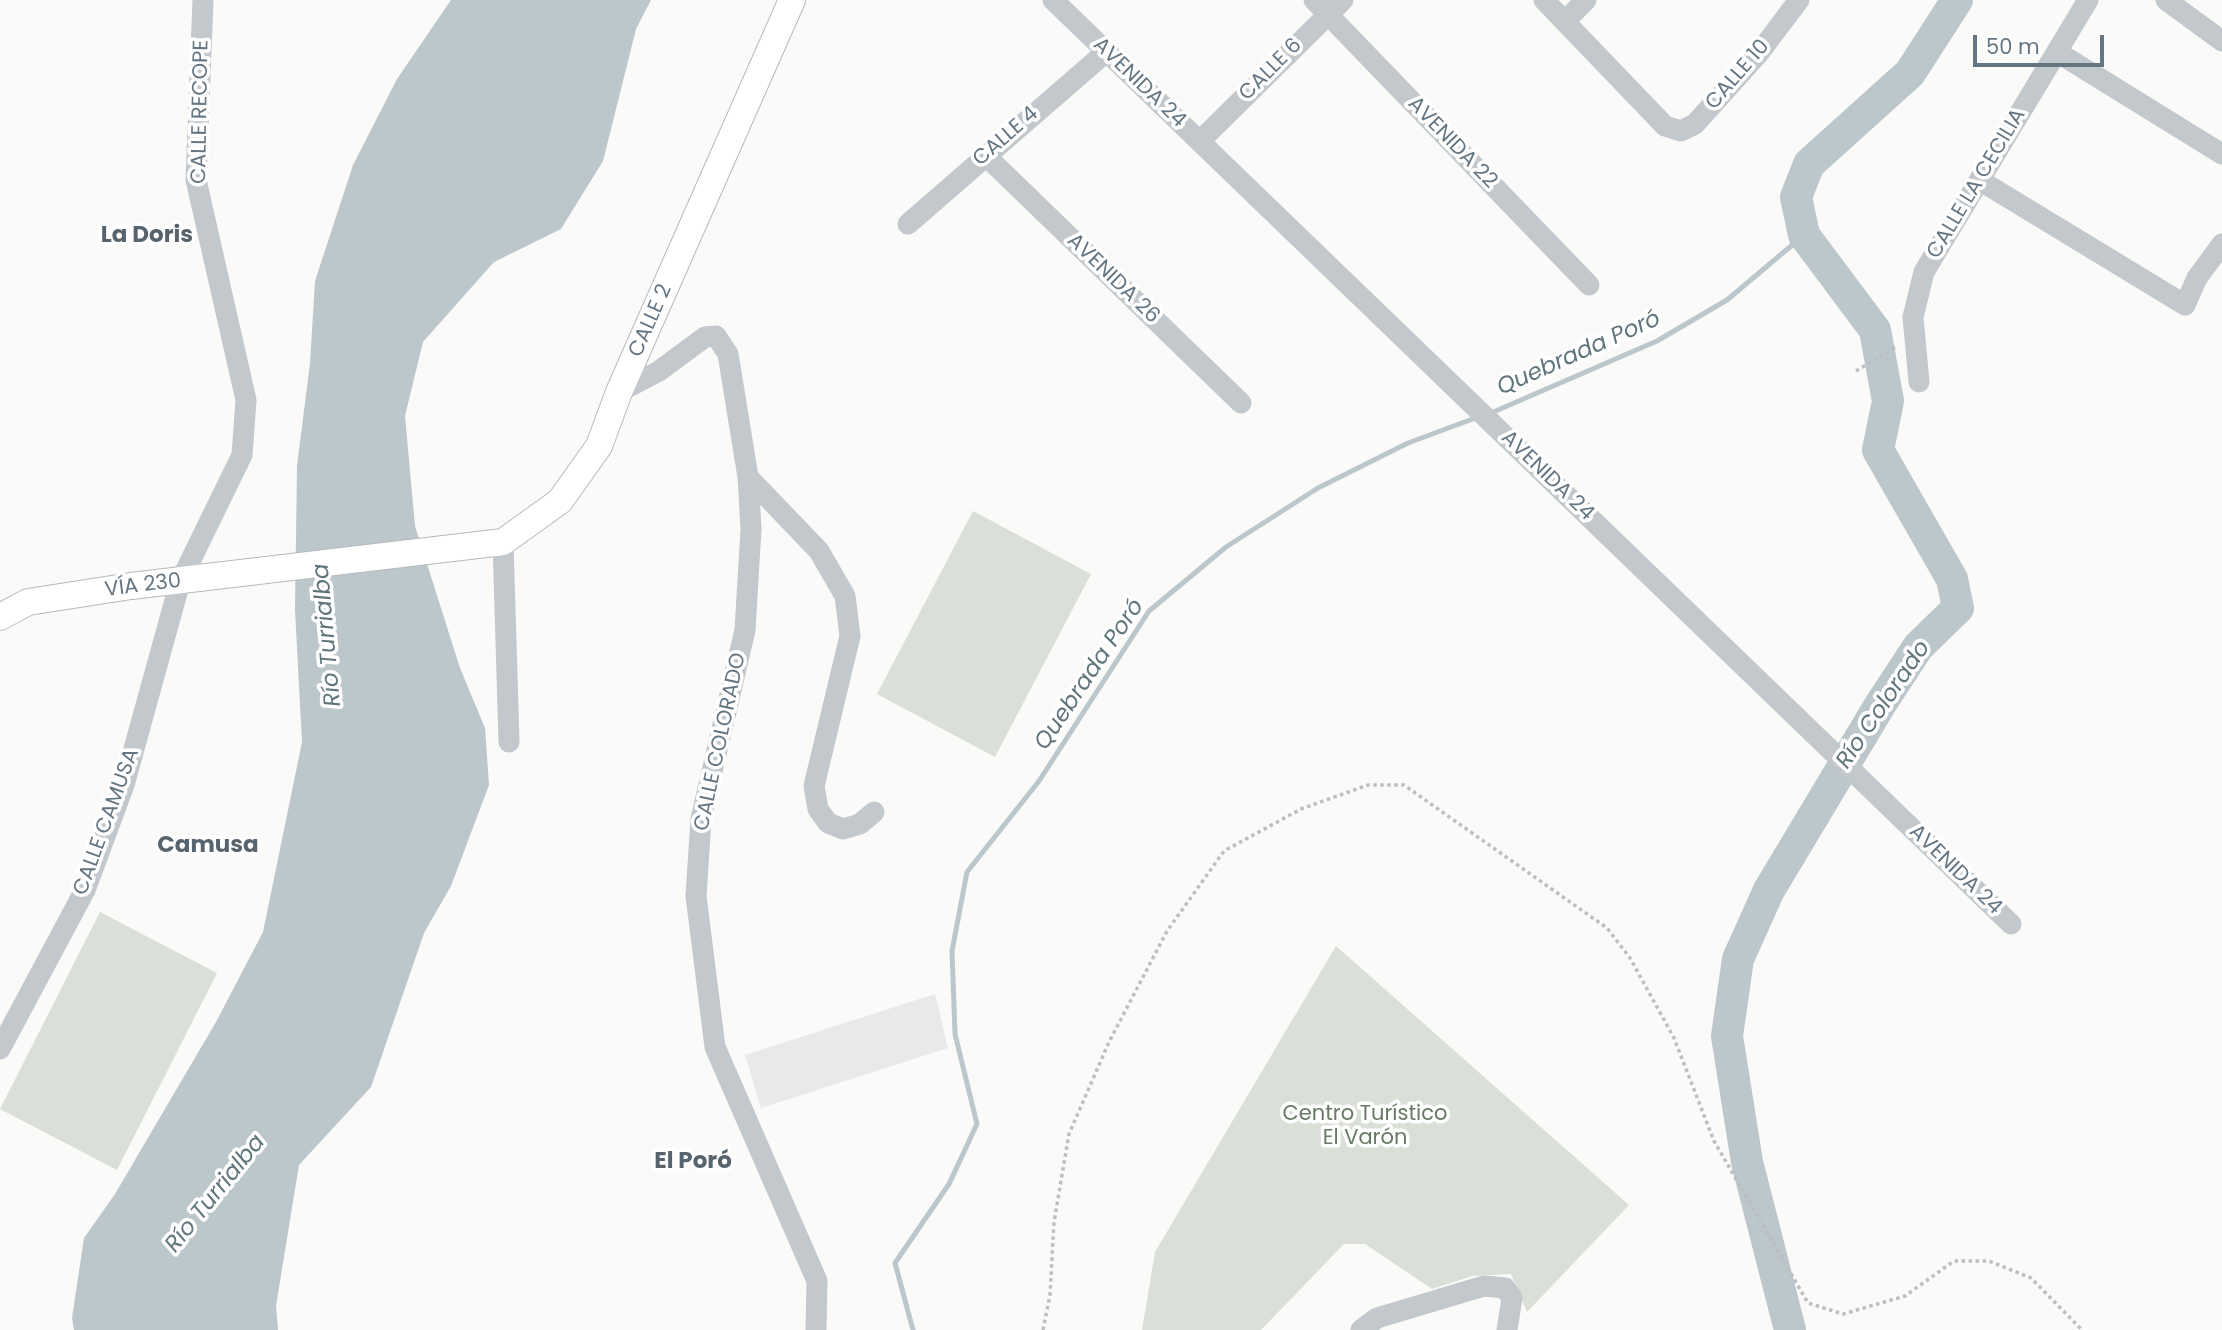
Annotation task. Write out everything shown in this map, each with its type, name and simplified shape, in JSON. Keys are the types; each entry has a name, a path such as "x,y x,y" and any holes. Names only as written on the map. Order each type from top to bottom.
{"main road":[{"name":"CALLE 2","path":"427,551 503,542 560,500 599,446 619,392 792,0"},
{"name":"VÍA 230","path":"0,617 28,602 427,551"}],"street":[{"name":"CALLE RECOPE","path":"180,582 242,455 246,400 196,180 203,0"},
{"name":"AVENIDA 24","path":"1053,0 2011,924"},
{"path":"1544,0 1565,21 1586,0"},
{"name":"CALLE 10","path":"1565,21 1665,126 1681,131 1695,124 1759,53 1799,0"},
{"name":"CALLE LA CECILIA","path":"1919,382 1913,317 1924,272 2088,0"},
{"path":"2166,0 2222,41"},
{"name":"CALLE 6","path":"1200,141 1328,4"},
{"name":"AVENIDA 22","path":"1328,4 1590,285"},
{"name":"CALLE 4","path":"908,224 1107,52"},
{"path":"2057,52 2222,154"},
{"name":"AVENIDA 26","path":"985,155 1241,403"},
{"path":"1981,181 2185,305 2197,278 2222,244"},
{"name":"CALLE COLORADO","path":"619,392 659,371 705,337 716,336 729,355 748,477 751,529 745,630 702,819 696,896 715,1046 817,1282 816,1330"},
{"path":"748,477 819,551 845,596 850,636 814,786 818,809 828,823 843,829 860,824 874,812"},
{"path":"503,542 509,741"},
{"name":"CALLE CAMUSA","path":"0,1048 85,890 124,785 180,582"},
{"path":"1361,1330 1377,1318 1484,1286 1505,1287 1512,1298 1507,1330"}],"path":[{"path":"1856,371 1889,353"},
{"path":"1043,1330 1050,1295 1054,1222 1069,1134 1108,1042 1167,931 1224,851 1301,809 1368,785 1404,785 1606,929 1630,958 1674,1038 1714,1142 1808,1303 1843,1314 1905,1296 1954,1261 1989,1261 2031,1278 2082,1330"}],"shaded area":[{"path":"935,994 948,1048 761,1108 745,1055"}],"green space":[{"path":"973,511 1091,574 995,757 877,694"},
{"path":"100,912 217,973 117,1170 0,1109"},
{"name":"Centro Turístico El Varón","path":"1336,946 1629,1205 1527,1312 1511,1274 1472,1276 1432,1289 1365,1244 1344,1244 1261,1330 1142,1330 1155,1252"}],"water":[{"name":"Río Turrialba","path":"451,0 651,0 636,29 603,161 561,229 494,262 423,342 405,416 415,526 460,668 485,728 489,785 451,886 424,933 371,1087 299,1165 276,1306 278,1330 74,1330 72,1318 84,1238 115,1194 216,1022 263,932 302,742 295,610 297,466 310,363 315,281 353,165 397,79"}],"waterway":[{"name":"Río Colorado","path":"1790,1330 1747,1162 1727,1036 1738,959 1769,890 1880,705 1918,647 1958,608 1952,579 1878,450 1888,401 1875,330 1804,235 1796,197 1809,164 1910,73 1957,0"},
{"name":"Quebrada Poró","path":"1491,413 1657,341 1727,300 1804,235"},
{"name":"Quebrada Poró","path":"913,1330 895,1263 949,1184 977,1124 955,1034 952,951 967,872 1039,781 1149,611 1226,547 1318,488 1408,443 1478,417"}],"district":[{"name":"La Doris","path":"147,236"},
{"name":"Camusa","path":"208,846"},
{"name":"El Poró","path":"693,1162"}]}
